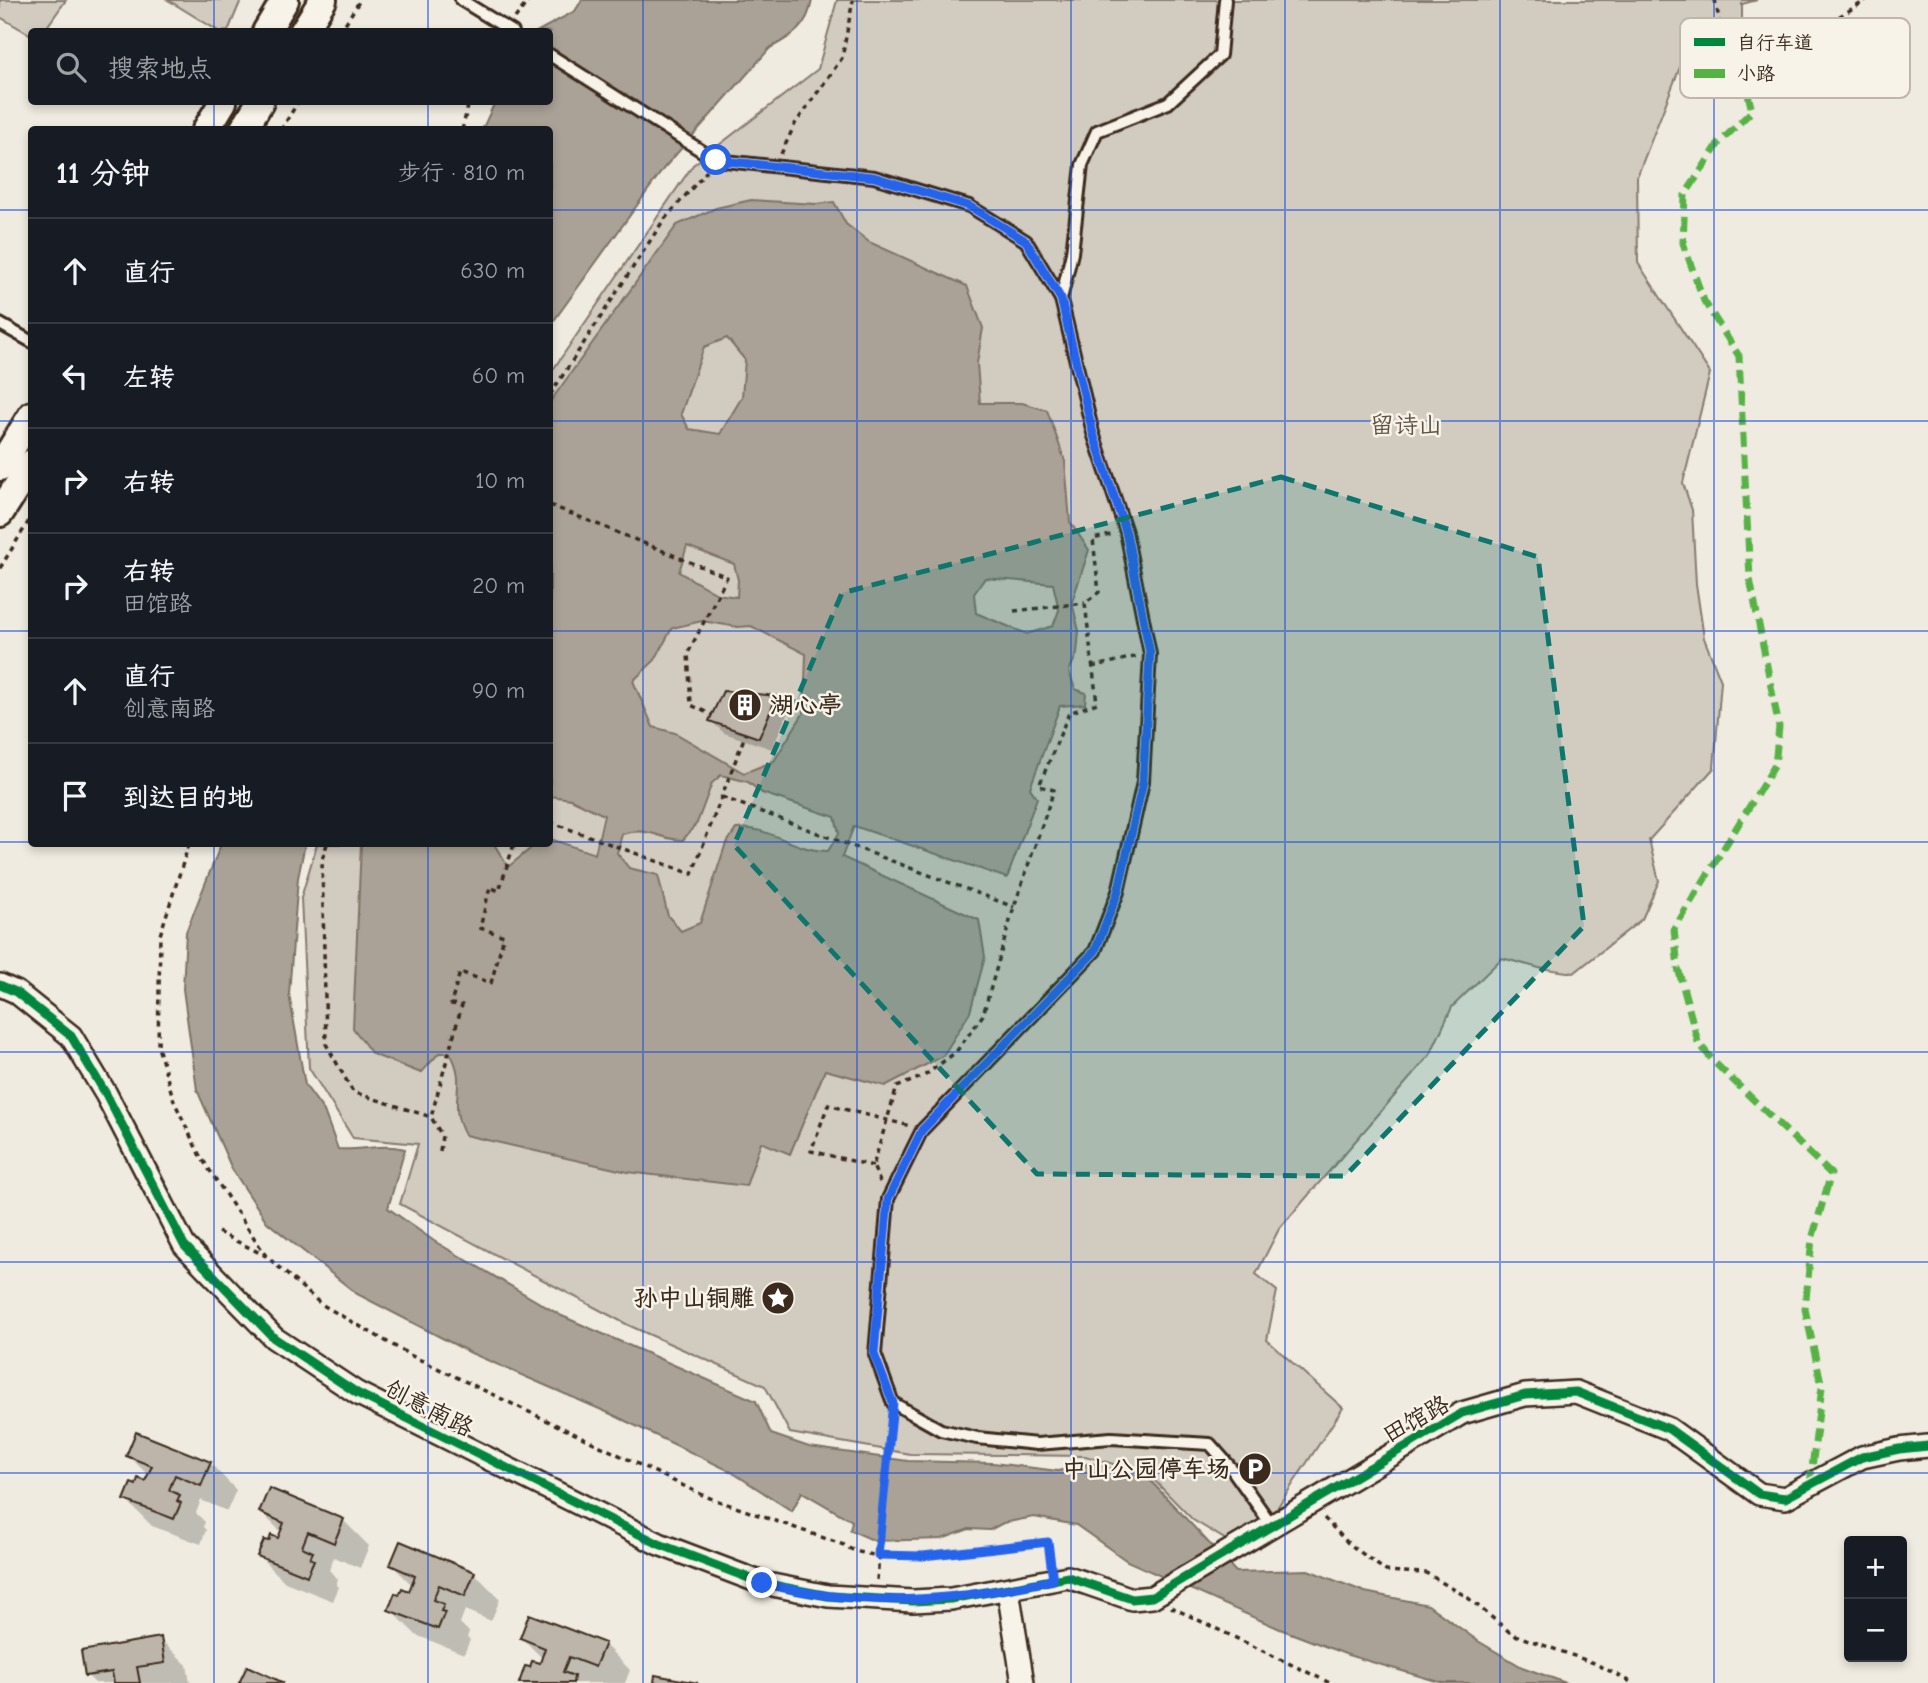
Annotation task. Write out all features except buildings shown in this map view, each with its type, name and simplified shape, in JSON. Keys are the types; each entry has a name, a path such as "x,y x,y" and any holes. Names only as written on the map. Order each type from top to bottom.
{"street":[{"path":"306,28 323,0"},
{"path":"208,126 221,105"},
{"path":"245,126 258,105"},
{"path":"0,467 28,422"},
{"path":"0,513 28,469"},
{"name":"创意南路","path":"0,985 16,992 71,1036 106,1094 184,1245 274,1338 357,1393 659,1544 762,1583 828,1596 901,1601 951,1599 1009,1590"},
{"name":"田馆路","path":"1152,1597 1462,1413 1525,1395 1576,1392 1669,1429 1759,1494 1785,1498 1862,1457 1899,1448 1928,1446"},
{"path":"1023,1683 1009,1590 1068,1577 1132,1599 1152,1597"}],"lane":[{"path":"461,0 507,28"},
{"path":"1061,299 1072,253 1082,165 1097,131 1168,103 1220,55 1225,0"},
{"path":"553,57 716,160 874,177 969,206 1026,241 1061,299 1093,433 1126,532 1150,653 1143,782 1118,892 1095,951 922,1130 888,1199 874,1354 893,1403 940,1430 977,1438 1037,1444 1111,1438 1210,1444 1232,1469 1271,1524"},
{"path":"0,324 28,340"}],"path":[{"path":"342,28 360,0"},
{"path":"511,28 529,0"},
{"path":"775,166 795,124 842,58 853,0"},
{"path":"1715,0 1719,18"},
{"path":"1836,18 1867,0"},
{"path":"283,126 296,105"},
{"path":"463,126 468,105"},
{"path":"553,390 663,221 716,160"},
{"path":"553,506 727,577 688,653 691,705 712,715"},
{"path":"0,568 28,522"},
{"path":"1014,611 1085,603 1099,592 1093,538 1126,532"},
{"path":"888,1199 873,1166 897,1087 924,1076 956,1052 983,1015 1014,907 1054,790 1039,786 1069,713 1097,703 1085,603"},
{"path":"1092,667 1150,653"},
{"path":"553,823 692,874 746,733"},
{"path":"722,797 1014,907"},
{"path":"188,847 160,935 159,1047 174,1101 199,1154 266,1256"},
{"path":"326,847 322,860 326,1044 353,1092 431,1117 442,1136 440,1151"},
{"path":"431,1117 462,1004 451,1004 460,972 492,983 504,936 480,928 489,887 499,891 513,847"},
{"path":"873,1166 811,1151 828,1105 887,1118 922,1130"},
{"path":"218,1232 266,1256 321,1304 410,1355 707,1497 844,1545 853,1552 923,1556 1048,1542 1053,1580"},
{"path":"878,1555 893,1403"},
{"path":"1310,1502 1348,1543 1386,1570 1426,1573 1467,1597 1512,1633 1594,1663 1633,1683"},
{"path":"1152,1597 1328,1683"}],"highlighted area":[{"path":"1281,477 1538,557 1584,926 1345,1176 1037,1174 734,845 842,593"}],"green space":[{"path":"0,0 66,0 46,28 28,28 28,33 0,17"},
{"path":"168,0 241,0 229,28 214,28"},
{"name":"留诗山","path":"837,0 1757,0 1742,4 1742,18 1680,18 1680,67 1637,177 1638,263 1710,373 1683,483 1692,510 1696,584 1704,638 1721,681 1714,768 1649,840 1659,881 1642,919 1574,973 1539,968 1502,958 1452,1007 1430,1055 1279,1229 1256,1274 1277,1291 1267,1340 1343,1408 1275,1511 1228,1541 1193,1520 1148,1474 1085,1456 910,1454 790,1433 765,1386 628,1325 400,1204 418,1144 353,1138 309,1068 301,898 316,847 553,847 553,370 693,165 818,69"}],"shaded area":[{"path":"582,0 812,0 807,17 798,29 770,48 664,168 553,322 553,126 484,126 494,105 553,105 553,28 544,28 575,11"},
{"path":"751,200 816,204 834,202 846,224 869,242 967,286 983,328 977,363 980,403 1022,403 1047,410 1065,461 1070,522 1089,550 1072,602 1079,631 1077,654 1069,671 1075,689 1086,693 1085,704 1060,706 1030,788 1037,798 1007,878 854,826 842,857 979,920 985,957 970,1012 943,1056 885,1086 825,1070 790,1154 761,1142 746,1186 628,1172 465,1135 457,1112 458,1075 450,1053 439,1053 421,1073 372,1054 353,1028 361,847 496,847 508,867 532,847 553,847 553,840 595,854 604,815 571,799 553,796 553,398 677,225 716,208","holes":["727,338 745,360 742,397 720,434 689,429 681,414 704,347","687,546 734,564 738,580 737,597 717,594 679,572","985,578 1053,584 1059,610 1053,626 1027,634 976,613 974,594","702,621 738,627 751,626 806,654 804,712 774,761 744,773 675,733 653,727 633,681 655,660 672,628","721,775 748,782 762,793 835,817 839,833 828,851 803,847 759,830 736,829 725,846 700,923 681,931 668,916 658,875 629,868 617,853 622,834 632,832 648,832 683,840 697,823 712,783"]},
{"path":"220,847 304,847 298,878 289,994 305,1085 324,1111 338,1149 405,1149 388,1208 434,1241 562,1316 756,1401 771,1434 809,1447 908,1461 993,1463 1058,1471 1091,1463 1147,1477 1236,1572 1308,1570 1365,1592 1428,1605 1478,1641 1522,1667 1566,1683 1443,1683 1348,1655 1280,1629 1127,1561 1076,1525 1034,1517 1003,1523 990,1530 969,1529 942,1539 875,1541 850,1530 852,1521 802,1492 792,1511 730,1471 611,1414 471,1353 357,1294 267,1222 232,1169 197,1090 183,989 186,932"}],"marked path":[{"path":"1749,98 1752,111 1719,143 1685,195 1683,243 1704,301 1739,356 1750,579 1779,727 1775,765 1674,929 1678,968 1698,1042 1714,1062 1831,1174 1812,1239 1805,1309 1822,1387 1810,1484"}],"cycle path":[{"path":"0,985 16,992 71,1036 106,1094 184,1245 274,1338 357,1393 659,1544 762,1583 828,1596 913,1601 951,1599 1068,1577 1132,1599 1152,1597 1462,1413 1525,1395 1576,1392 1669,1429 1759,1494 1785,1498 1862,1457 1928,1446"}],"place":[{"name":"湖心亭","path":"745,705"},
{"name":"孙中山铜雕","path":"778,1298"},
{"name":"中山公园停车场","path":"1255,1469"}],"route":[{"path":"716,160 874,177 969,206 1026,241 1061,299 1093,433 1126,532 1138,584 1151,673 1143,782 1118,892 1095,951 1062,989 970,1078 922,1130 888,1199 874,1354 893,1403 878,1555 923,1556 1048,1542 1053,1580 951,1599 913,1601 828,1596 762,1583"}]}
